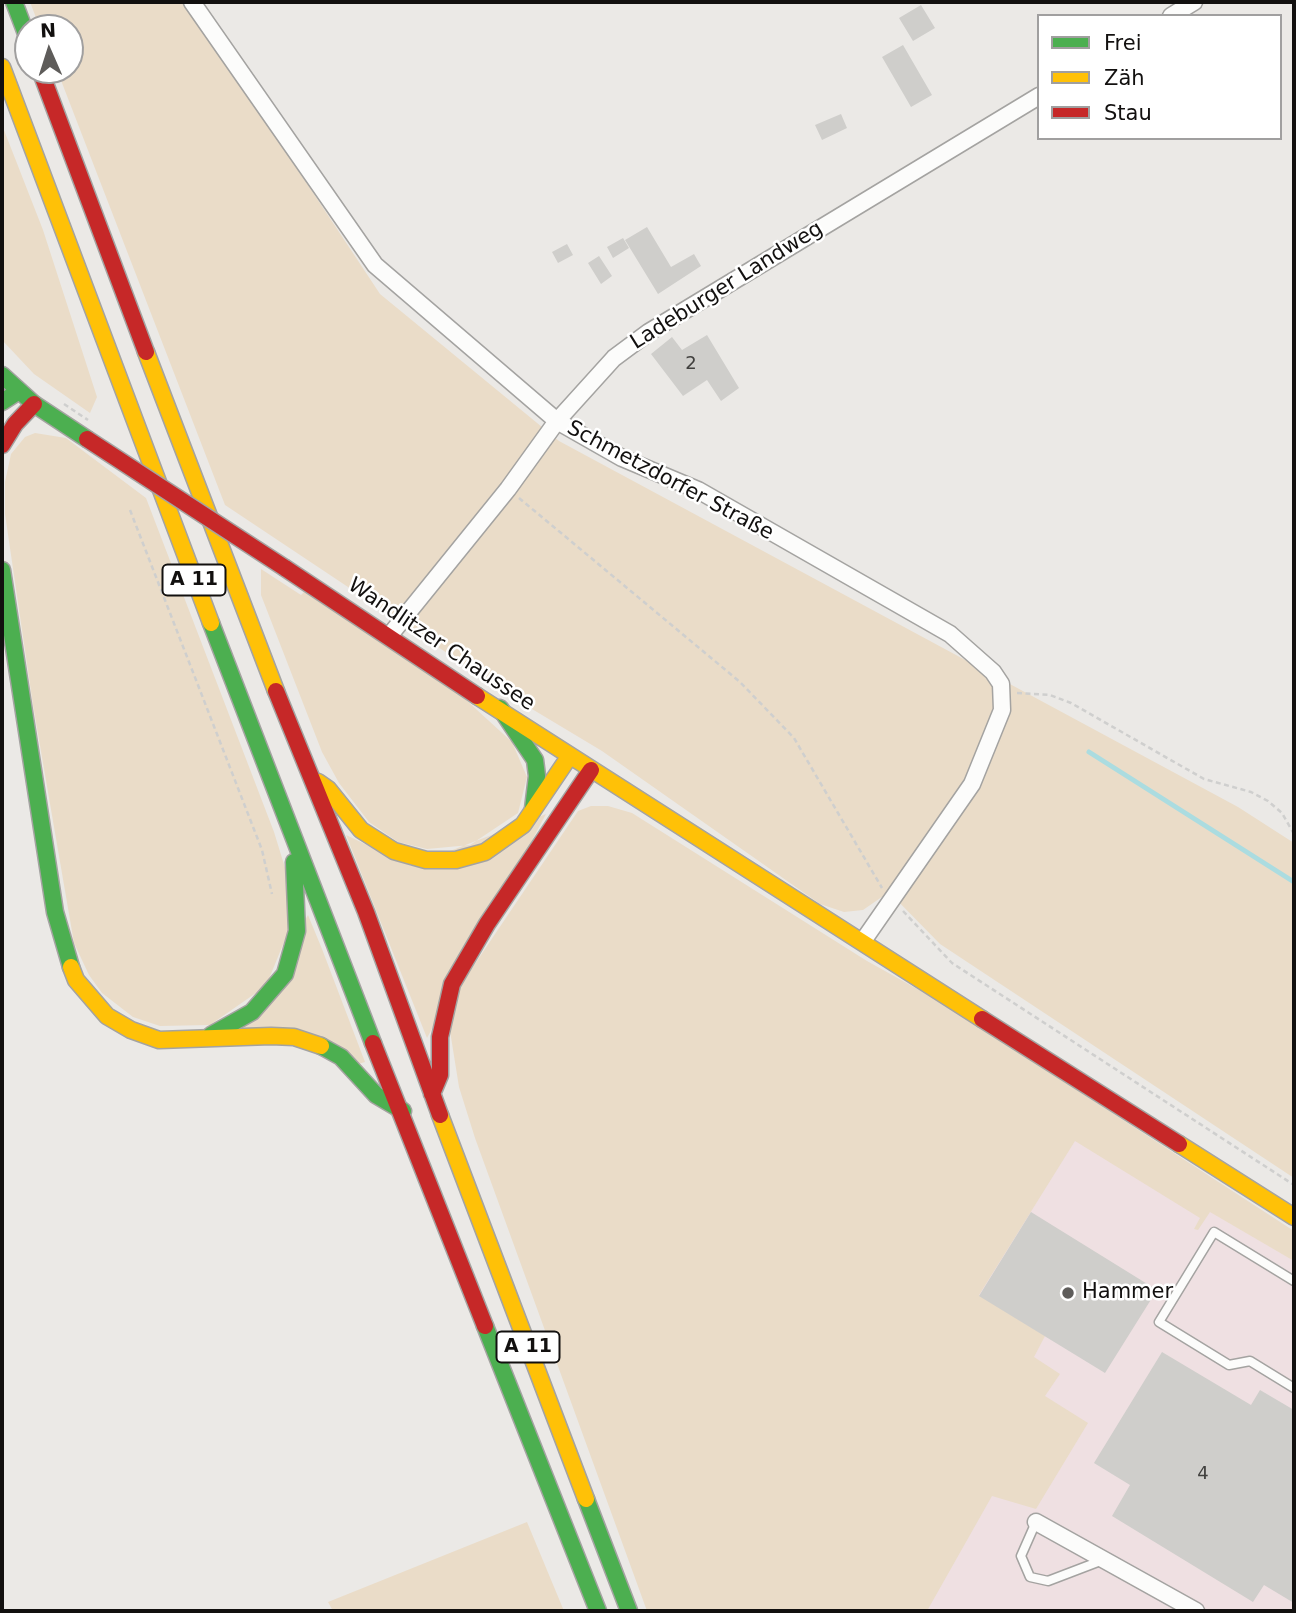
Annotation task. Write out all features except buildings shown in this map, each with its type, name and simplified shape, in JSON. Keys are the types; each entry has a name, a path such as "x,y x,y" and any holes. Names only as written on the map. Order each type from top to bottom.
{"main road":[{"name":"A 11","path":"2,68 295,845 403,1111 598,1611"},
{"name":"A 11","path":"45,84 308,775 366,912 432,1094 629,1611"},
{"name":"Wandlitzer Chaussee","path":"2,376 34,404 390,635 569,757 863,941 1294,1217"},
{"path":"2,402 19,391"},
{"path":"2,445 15,424 34,404"},
{"path":"2,570 55,912 63,946 76,980 107,1016 131,1030 159,1040 196,1041 271,1035 316,1043 341,1057 376,1095 403,1111"},
{"path":"500,708 535,760 537,792 530,818"},
{"path":"308,775 328,789 361,830 394,851 426,860 456,860 485,852 507,839 530,818 569,757"},
{"path":"432,1094 440,1076 440,1037 452,984 487,924 591,771"},
{"path":"196,1041 231,1026 252,1012 285,974 297,931 293,878 295,845"}],"street":[{"name":"Schmetzdorfer Straße","path":"192,2 375,265 557,421 622,458 698,491 950,634 993,673 1003,693"},
{"path":"1174,14 1194,2"},
{"name":"Ladeburger Landweg","path":"390,635 508,488 557,421 614,358 649,332 1037,97"},
{"path":"863,941 972,784 1002,710 1003,693"},
{"path":"1036,1522 1196,1611"}],"lane":[{"path":"1294,1280 1214,1232 1159,1322 1229,1365 1250,1361 1294,1388"},
{"path":"1036,1522 1021,1556 1030,1577 1048,1581 1103,1560"}],"path":[{"path":"508,488 740,682 794,738 884,891 952,962 1294,1185"},
{"path":"130,510 262,850 272,898"},
{"path":"1003,693 1050,695 1071,703 1204,779 1251,792 1268,801 1282,813 1294,834"}],"shaded area":[{"path":"30,2 187,2 380,294 559,441 1238,807 1294,843 1294,1178 940,944 889,892 863,910 844,912 820,904 602,751 522,703 225,505 62,84 84,84 84,14 35,14"},
{"path":"2,125 43,230 97,397 90,413 34,374 2,340"},
{"path":"35,433 66,438 146,498 274,832 286,871 289,930 266,986 210,1025 160,1026 133,1017 102,993 89,975 74,943 33,705 5,514 5,482 11,454 25,437"},
{"path":"261,569 301,595 304,592 453,688 512,742 527,777 518,813 470,845 427,849 398,842 369,822 339,783 322,752 261,595"},
{"path":"591,806 608,806 632,813 867,961 946,1005 1294,1231 1294,1261 1210,1212 1198,1230 1194,1229 1200,1218 1075,1141 979,1295 1045,1336 1034,1357 1060,1374 1045,1396 1088,1423 1036,1509 992,1496 927,1611 647,1611 475,1138 459,1087 450,1031 458,989 578,811"},
{"path":"546,814 427,1038 346,835 411,866"},
{"path":"308,915 365,1062 358,1064 244,1028"},
{"path":"1058,1108 1294,1254 1294,1611 874,1611 937,1297"},
{"path":"527,1522 564,1611 333,1611 328,1602"}],"waterway":[{"path":"1089,752 1294,882"}],"traffic: fast":[{"path":"14,2 19,14"},
{"path":"2,375 34,404 87,439"},
{"path":"2,402 19,391"},
{"path":"2,570 55,912 71,967"},
{"path":"211,623 373,1043"},
{"path":"500,708 535,760 537,776 533,809"},
{"path":"211,1035 252,1012 285,974 297,931 294,862"},
{"path":"321,1046 341,1057 376,1095 403,1111"},
{"path":"485,1326 598,1611"},
{"path":"586,1499 629,1611"}],"traffic: slow":[{"path":"2,67 211,623"},
{"path":"146,352 276,691"},
{"path":"477,696 982,1019"},
{"path":"318,782 328,789 361,830 394,851 426,860 456,860 485,852 523,825 569,757"},
{"path":"71,967 76,980 107,1016 131,1030 159,1040 271,1036 294,1037 321,1046"},
{"path":"440,1115 586,1499"},
{"path":"1179,1144 1294,1217"}],"traffic: jam":[{"path":"45,84 146,352"},
{"path":"2,445 15,424 34,404"},
{"path":"87,439 285,568"},
{"path":"285,568 477,696"},
{"path":"276,691 366,912 440,1115"},
{"path":"432,1094 440,1075 440,1037 452,984 487,924 591,770"},
{"path":"982,1019 1179,1144"},
{"path":"373,1043 485,1326"}],"place":[{"name":"Hammer","path":"1068,1293"}]}
